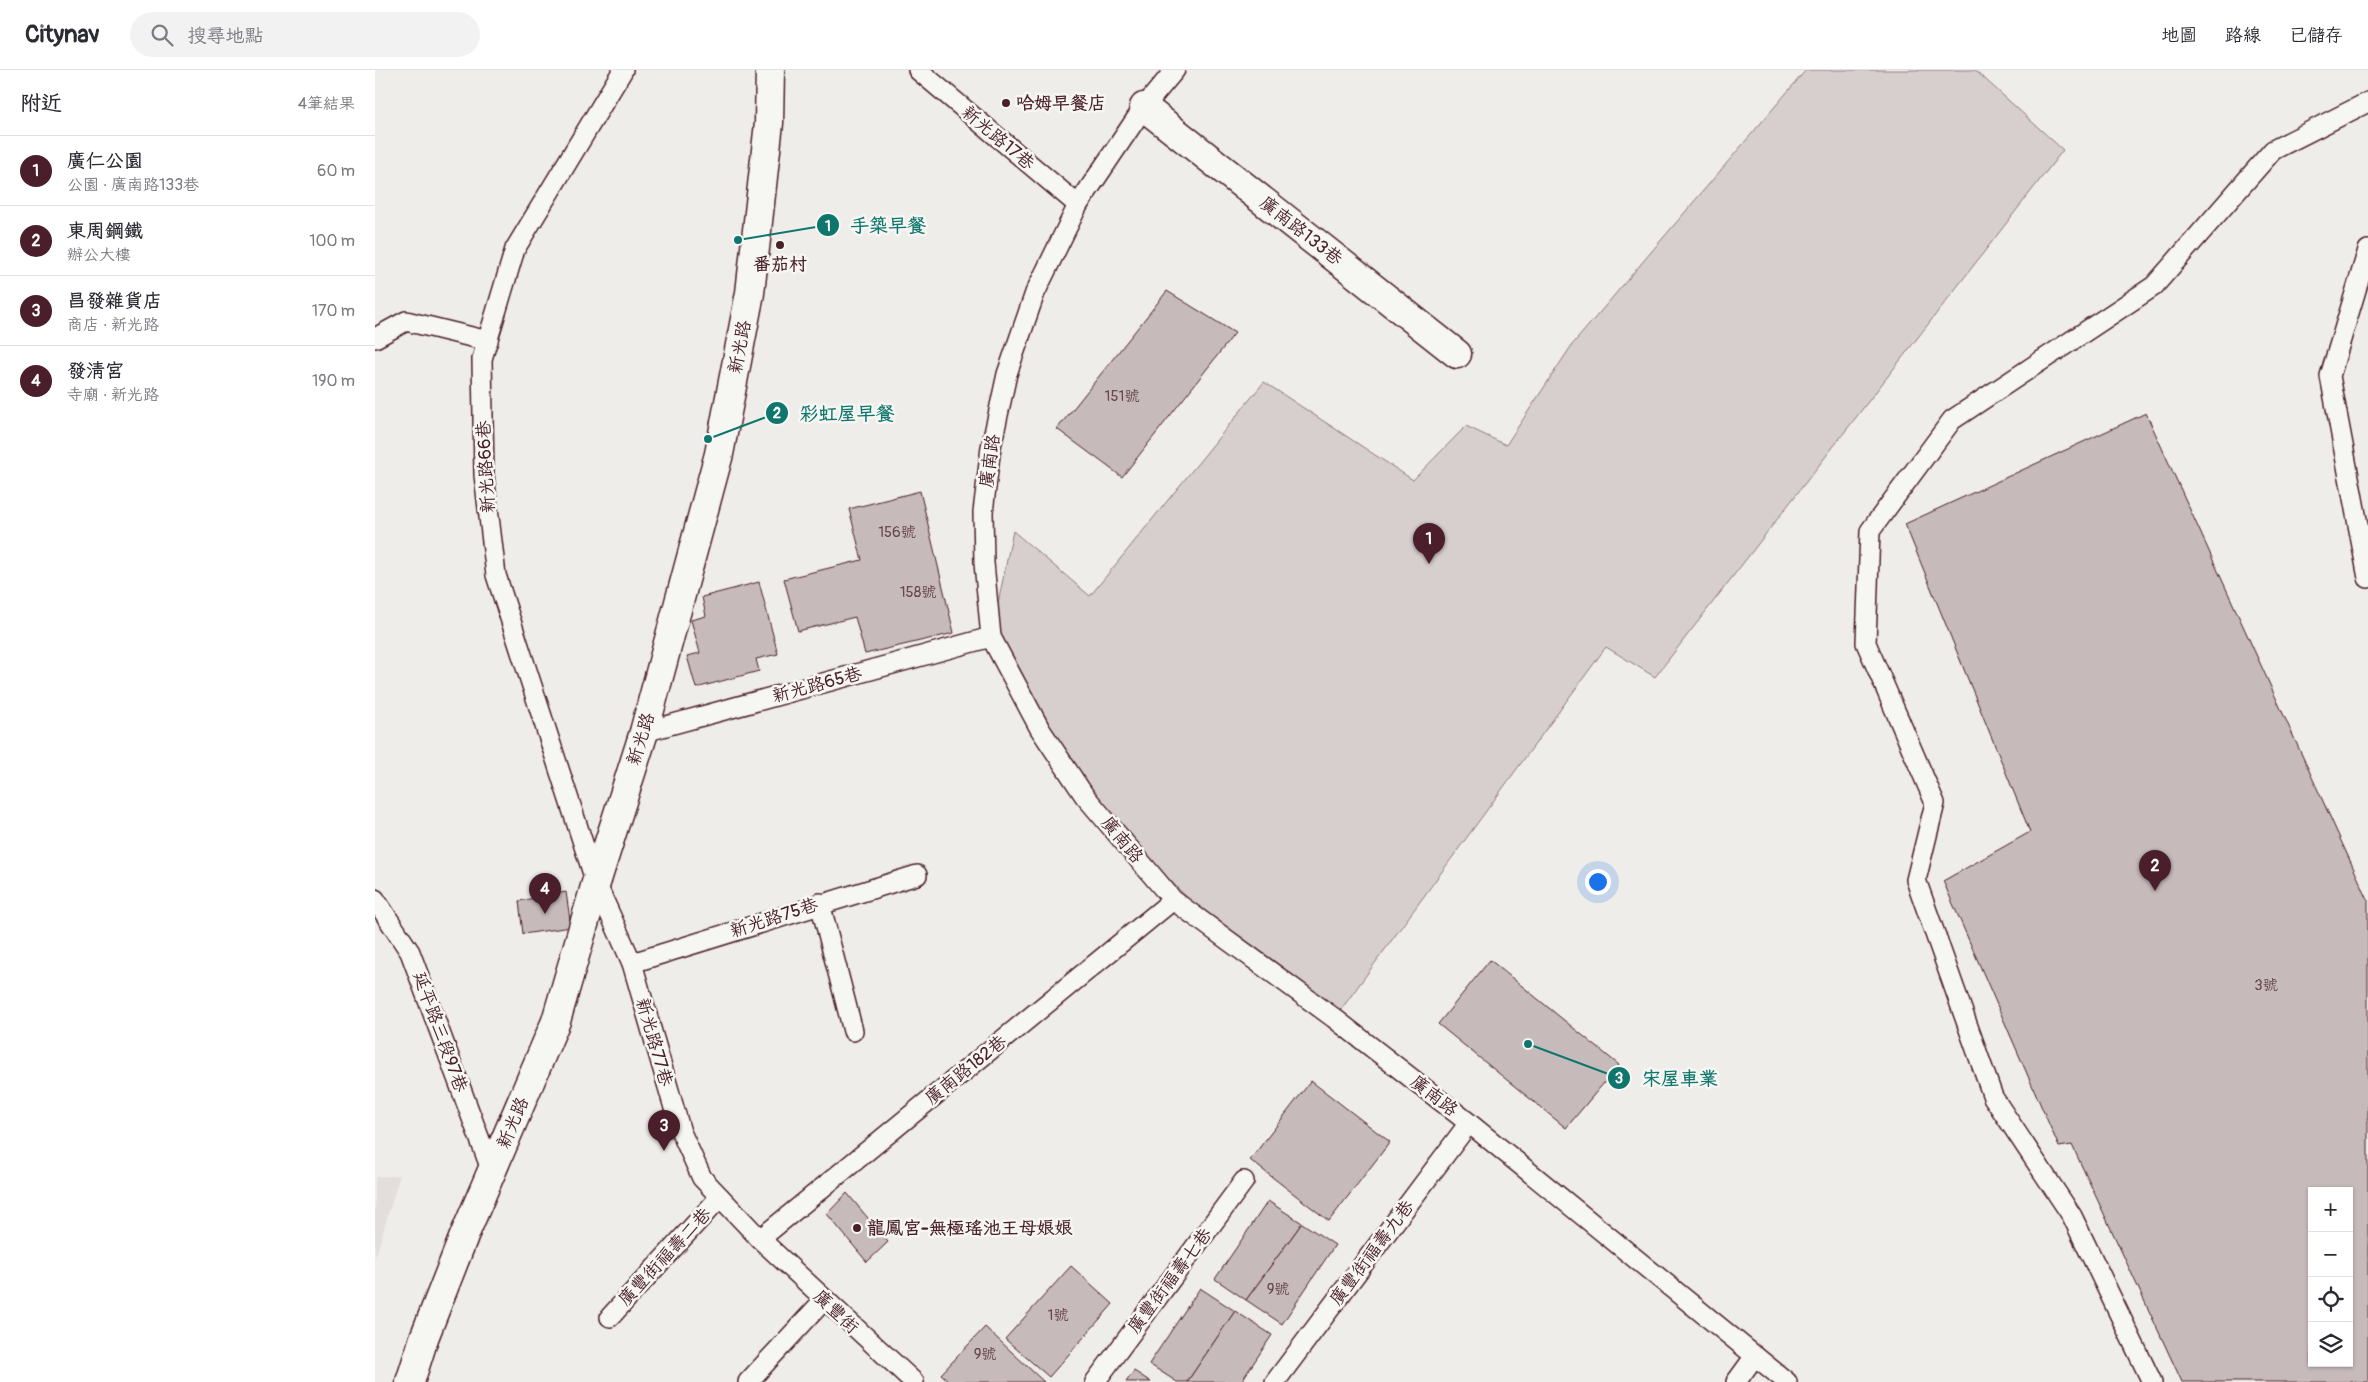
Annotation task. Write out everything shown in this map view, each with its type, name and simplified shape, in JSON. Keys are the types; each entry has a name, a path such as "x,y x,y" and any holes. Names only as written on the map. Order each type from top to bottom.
{"street":[{"name":"新光路","path":"410,1382 424,1338 456,1254 556,1021 596,883 644,732 719,454 750,293 769,123 770,70"},
{"name":"廣南路133巷","path":"1144,107 1457,354"}],"lane":[{"name":"新光路66巷","path":"596,883 496,575 484,474 482,359 515,249 623,70"},
{"name":"新光路17巷","path":"918,70 1077,206"},
{"name":"廣南路","path":"1175,70 1144,107 1077,206 1035,293 1007,374 991,447 983,512 984,563 991,637 1040,729 1084,795 1173,900 1326,1012 1469,1124 1787,1382"},
{"path":"2152,1382 2072,1216 1993,1097 1916,880 1935,803 1866,643 1870,530 1952,420 2154,286 2273,150 2368,102"},
{"path":"2368,250 2330,376 2368,578"},
{"path":"375,338 406,321 488,341"},
{"name":"新光路65巷","path":"644,732 991,637"},
{"name":"新光路75巷","path":"632,963 820,903 917,875"},
{"name":"新光路77巷","path":"596,883 632,963 681,1132 702,1178 760,1239"},
{"name":"延平路三段97巷","path":"375,899 410,952 492,1172"},
{"name":"廣南路182巷","path":"760,1239 1173,900"},
{"path":"820,903 853,1031"},
{"name":"廣豐街福壽九巷","path":"1275,1382 1469,1124"},
{"name":"廣豐街福壽七巷","path":"1095,1382 1245,1181"},
{"name":"廣豐街福壽二巷","path":"610,1316 720,1197"},
{"name":"廣豐街","path":"760,1239 913,1382"},
{"path":"748,1382 824,1300"},
{"path":"1736,1382 1755,1356"}],"shaded area":[{"path":"1806,70 1975,70 2063,150 1655,677 1606,647 1340,1011 1233,943 1084,795 991,637 1013,531 1090,596 1264,382 1413,480 1466,426 1506,445 1572,345"},
{"path":"400,1175 375,1259 375,1177"}],"building":[{"path":"1167,291 1235,333 1122,477 1057,429"},
{"path":"2146,413 2368,900 2368,1382 2182,1382 2072,1145 2059,1147 1943,881 2030,832 1905,524"},
{"path":"920,491 954,633 865,654 855,617 798,631 784,579 862,560 849,509"},
{"path":"759,582 778,654 756,659 759,671 696,688 687,656 700,653 691,620 706,616 702,597"},
{"path":"566,892 571,927 523,934 519,901"},
{"path":"1490,960 1619,1065 1566,1128 1438,1024"},
{"path":"1311,1081 1390,1142 1329,1221 1250,1160"},
{"name":"龍鳳宮-無極瑤池王母娘娘","path":"847,1193 888,1242 867,1262 827,1214"},
{"path":"1268,1201 1302,1223 1246,1300 1215,1279"},
{"path":"1302,1223 1335,1245 1282,1324 1246,1300"},
{"path":"1071,1266 1113,1304 1049,1377 1005,1339"},
{"path":"1200,1288 1235,1311 1187,1382 1177,1382 1149,1364"},
{"path":"1235,1311 1272,1335 1241,1382 1187,1382"},
{"path":"985,1327 1044,1382 950,1382 941,1374"},
{"path":"1134,1371 1151,1382 1126,1382"}],"place":[{"name":"哈姆早餐店","path":"1006,103"},
{"name":"手築早餐","path":"738,240"},
{"name":"番茄村","path":"780,245"},
{"name":"彩虹屋早餐","path":"708,439"},
{"name":"廣仁公園","path":"1429,564"},
{"name":"東周鋼鐵","path":"2155,891"},
{"name":"發清宮","path":"545,914"},
{"name":"宋屋車業","path":"1528,1044"},
{"name":"昌發雜貨店","path":"664,1151"},
{"name":"龍鳳宮-無極瑤池王母娘娘","path":"857,1228"}]}
